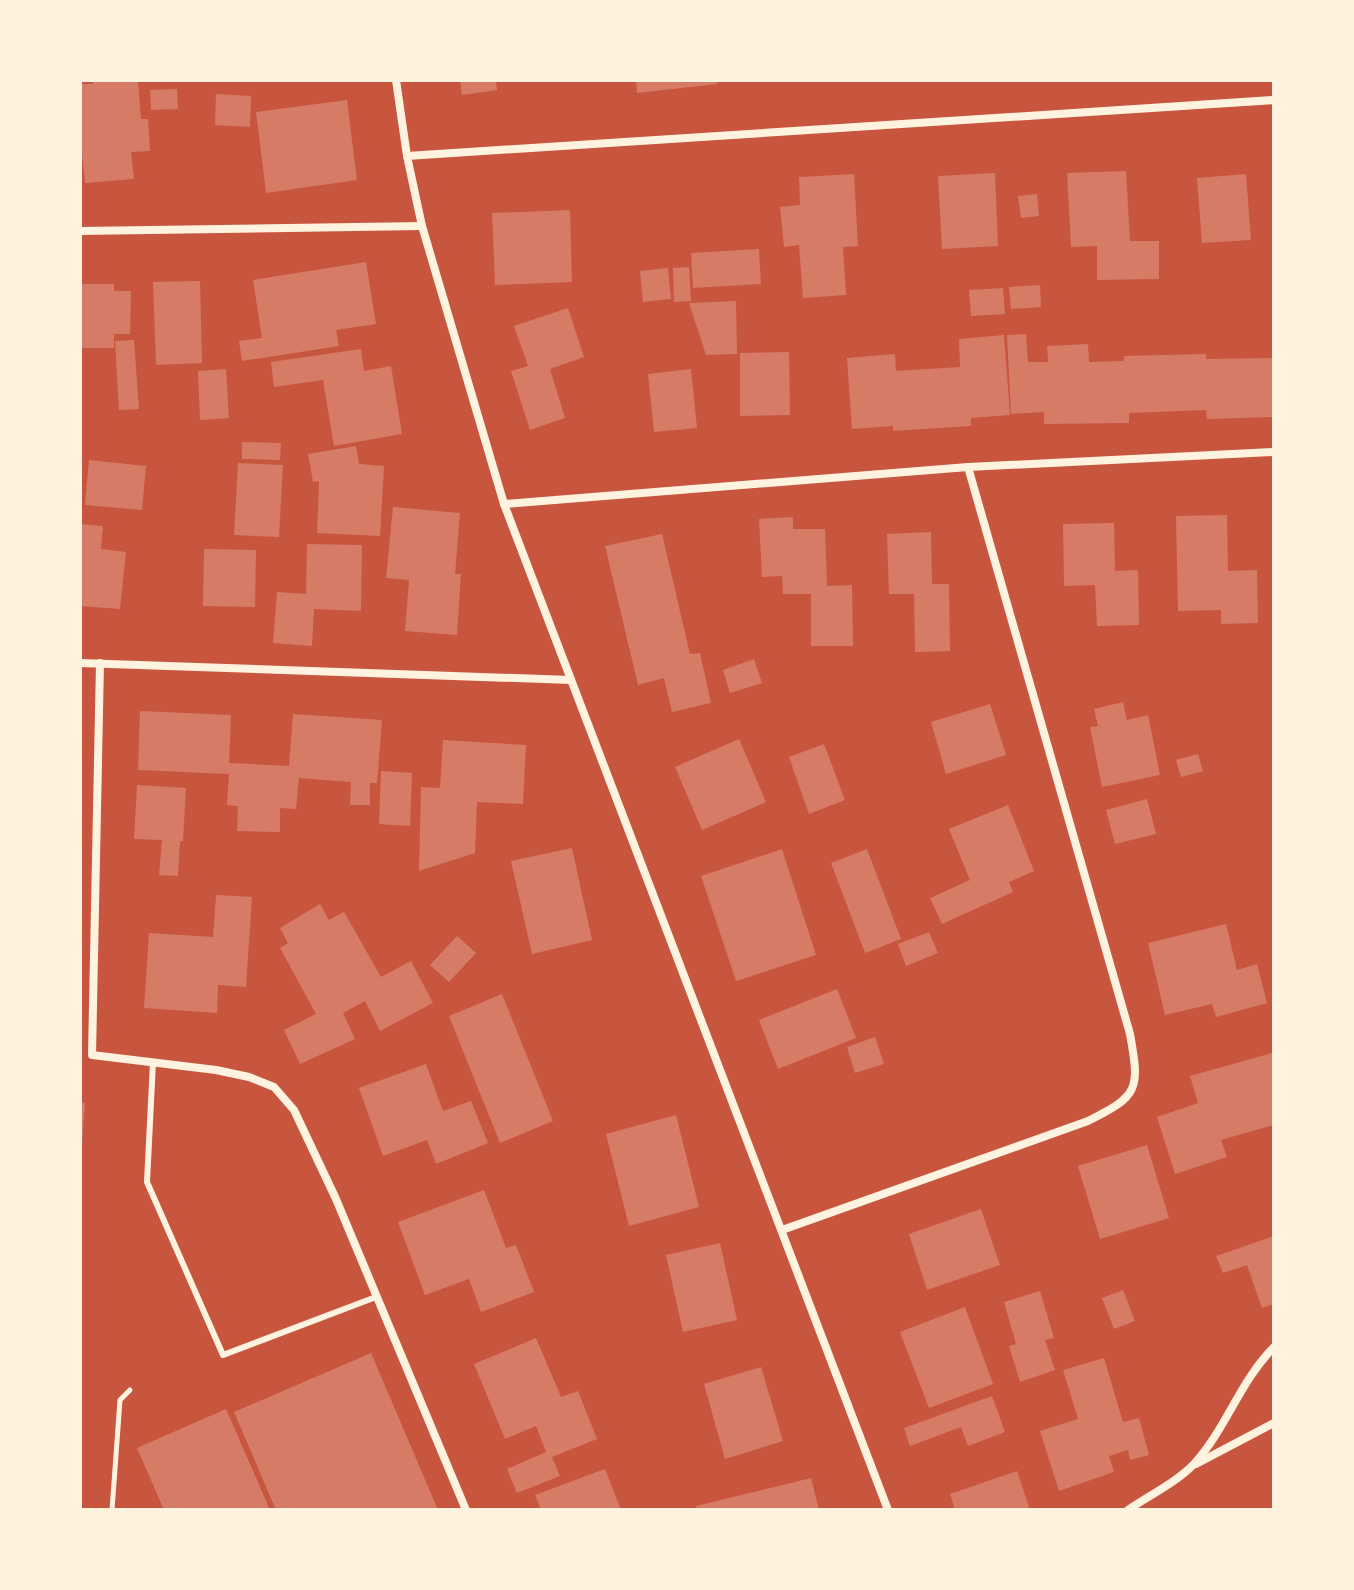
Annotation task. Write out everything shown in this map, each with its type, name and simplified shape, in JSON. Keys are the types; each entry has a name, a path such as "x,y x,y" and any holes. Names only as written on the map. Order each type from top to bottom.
{"street":[{"path":"396,80 407,156 422,226 504,504 888,1510"},
{"path":"407,156 1274,100"},
{"path":"80,231 422,226"},
{"path":"504,504 968,467 1274,452"},
{"path":"782,1230 1088,1121 1126,1100 1135,1085 1136,1066 1130,1034 968,467"},
{"path":"80,663 571,680"},
{"path":"92,1055 100,663"},
{"path":"80,1055 216,1070 249,1077 274,1087 294,1110 336,1199 466,1510"},
{"path":"1192,1466 1215,1436 1262,1359 1274,1347"},
{"path":"1128,1510 1192,1466 1274,1423"}],"lane":[{"path":"153,1062 147,1182 223,1355 376,1297"}],"path":[{"path":"112,1510 120,1400 130,1390"}],"building":[{"path":"93,80 138,81 141,119 148,119 150,151 131,152 134,179 85,183 80,137 80,84 93,84"},
{"path":"460,80 496,80 497,90 462,95"},
{"path":"636,80 716,80 717,84 637,93"},
{"path":"177,89 178,109 151,110 150,90"},
{"path":"216,94 251,96 250,127 215,125"},
{"path":"347,100 357,180 266,193 256,112"},
{"path":"1126,171 1130,241 1159,241 1159,279 1097,280 1097,246 1071,247 1067,173"},
{"path":"995,173 998,246 942,249 938,176"},
{"path":"854,174 858,246 843,247 846,295 803,298 799,245 784,247 780,207 800,205 799,177"},
{"path":"1246,174 1251,240 1202,243 1197,178"},
{"path":"1037,194 1039,216 1021,218 1018,196"},
{"path":"570,210 572,282 495,285 492,213"},
{"path":"759,249 761,284 693,288 691,253"},
{"path":"366,262 376,324 336,330 339,346 242,361 239,341 262,338 253,280"},
{"path":"689,267 691,301 674,302 673,268"},
{"path":"668,268 671,299 643,302 640,271"},
{"path":"200,281 202,363 156,365 153,282"},
{"path":"80,284 114,284 114,291 131,291 130,334 114,334 114,348 80,348"},
{"path":"1040,285 1041,307 1011,309 1009,287"},
{"path":"1003,288 1005,314 971,316 969,290"},
{"path":"736,301 737,354 706,355 689,303"},
{"path":"568,308 584,357 550,369 565,418 530,430 511,371 528,366 514,326"},
{"path":"1026,334 1028,362 1048,362 1047,346 1088,344 1089,362 1124,361 1124,356 1206,354 1206,359 1274,358 1274,417 1207,419 1206,410 1129,413 1129,423 1044,424 1044,412 1011,414 1007,335"},
{"path":"1004,335 1010,415 971,418 971,426 893,431 893,426 852,429 847,358 895,354 896,371 960,367 959,339"},
{"path":"134,340 139,409 119,410 115,341"},
{"path":"361,349 364,371 391,366 402,434 334,446 323,380 274,387 271,362"},
{"path":"789,352 790,415 740,416 740,353"},
{"path":"226,369 229,418 200,420 198,371"},
{"path":"691,369 697,428 654,432 648,374"},
{"path":"242,442 281,443 280,460 242,459"},
{"path":"356,446 359,464 384,466 380,536 317,533 319,481 313,482 308,454"},
{"path":"89,460 146,466 142,510 85,505"},
{"path":"238,463 283,465 279,537 234,535"},
{"path":"393,507 460,513 455,574 461,574 457,635 405,631 409,580 386,578"},
{"path":"1227,515 1228,571 1257,570 1258,623 1221,624 1221,610 1178,611 1176,516"},
{"path":"793,517 793,529 825,529 827,586 852,585 853,646 811,646 811,594 783,594 782,576 762,577 759,519"},
{"path":"1114,523 1115,571 1138,570 1139,625 1097,626 1095,585 1064,586 1063,524"},
{"path":"80,524 103,526 101,549 126,552 120,609 80,606"},
{"path":"931,532 932,584 949,584 950,651 915,652 914,594 889,594 887,534"},
{"path":"662,534 690,654 700,653 711,703 672,712 664,678 638,685 605,546"},
{"path":"307,544 362,545 361,611 314,609 312,646 273,643 277,592 306,594"},
{"path":"204,549 256,550 255,607 203,606"},
{"path":"754,659 762,683 730,693 723,670"},
{"path":"1123,702 1127,720 1148,715 1160,775 1102,787 1090,727 1098,726 1094,709"},
{"path":"990,704 1006,755 946,774 931,722"},
{"path":"140,711 231,715 229,763 289,766 293,714 382,720 377,783 370,783 370,805 350,805 351,782 299,778 296,809 280,808 280,832 237,831 238,806 227,805 229,774 138,770"},
{"path":"739,739 766,802 702,830 675,767"},
{"path":"443,740 526,745 523,804 477,802 475,853 419,871 421,787 440,788"},
{"path":"824,744 845,800 809,814 789,757"},
{"path":"1198,754 1203,771 1181,777 1176,760"},
{"path":"381,771 412,773 410,826 379,824"},
{"path":"137,785 186,788 178,876 159,875 162,840 134,839"},
{"path":"1147,799 1156,834 1115,844 1106,810"},
{"path":"1008,805 1034,871 1009,882 1013,892 942,924 930,898 970,880 949,829"},
{"path":"572,848 592,940 532,954 511,861"},
{"path":"782,849 816,955 736,981 701,876"},
{"path":"867,849 901,939 865,953 831,863"},
{"path":"216,895 252,897 246,987 218,985 217,1013 144,1008 149,933 213,937"},
{"path":"320,904 329,920 344,912 381,977 411,961 433,1003 380,1031 365,1001 343,1013 355,1039 300,1064 284,1030 316,1014 280,948 288,943 280,928"},
{"path":"1226,924 1237,970 1257,964 1267,1003 1216,1017 1212,1004 1165,1015 1148,943"},
{"path":"929,932 938,953 906,966 898,944"},
{"path":"457,936 476,953 449,982 430,965"},
{"path":"837,989 856,1038 778,1069 759,1020"},
{"path":"502,994 553,1121 500,1143 449,1016"},
{"path":"875,1037 884,1064 855,1073 847,1047"},
{"path":"1272,1053 1274,1125 1221,1140 1227,1157 1175,1174 1157,1117 1198,1103 1190,1076"},
{"path":"426,1064 443,1111 471,1101 488,1143 436,1164 427,1140 383,1156 359,1088"},
{"path":"80,1102 85,1103 82,1147 80,1147"},
{"path":"676,1115 699,1207 629,1226 606,1134"},
{"path":"1147,1145 1169,1218 1100,1239 1078,1166"},
{"path":"484,1190 506,1248 516,1245 534,1292 481,1312 469,1279 425,1295 398,1222"},
{"path":"981,1209 1000,1265 927,1290 909,1234"},
{"path":"1274,1236 1274,1304 1262,1308 1247,1265 1223,1273 1216,1256"},
{"path":"720,1243 737,1320 683,1332 666,1255"},
{"path":"1123,1290 1135,1321 1114,1329 1102,1298"},
{"path":"1040,1291 1054,1338 1045,1340 1055,1370 1020,1382 1009,1346 1016,1344 1004,1302"},
{"path":"965,1307 993,1384 929,1408 900,1332"},
{"path":"536,1338 561,1397 578,1391 597,1439 552,1457 560,1476 517,1493 507,1469 546,1452 536,1426 505,1439 474,1364"},
{"path":"371,1353 438,1510 276,1510 234,1412"},
{"path":"1104,1358 1123,1422 1139,1418 1149,1455 1130,1460 1128,1450 1109,1456 1114,1472 1059,1491 1040,1431 1078,1419 1063,1370"},
{"path":"761,1367 783,1441 725,1459 704,1384"},
{"path":"992,1396 1005,1432 968,1446 961,1427 910,1446 904,1428"},
{"path":"226,1409 270,1510 164,1510 137,1448"},
{"path":"605,1469 621,1510 541,1510 535,1495"},
{"path":"1017,1471 1030,1510 955,1510 950,1494"},
{"path":"811,1478 819,1510 697,1510 696,1506"}]}
